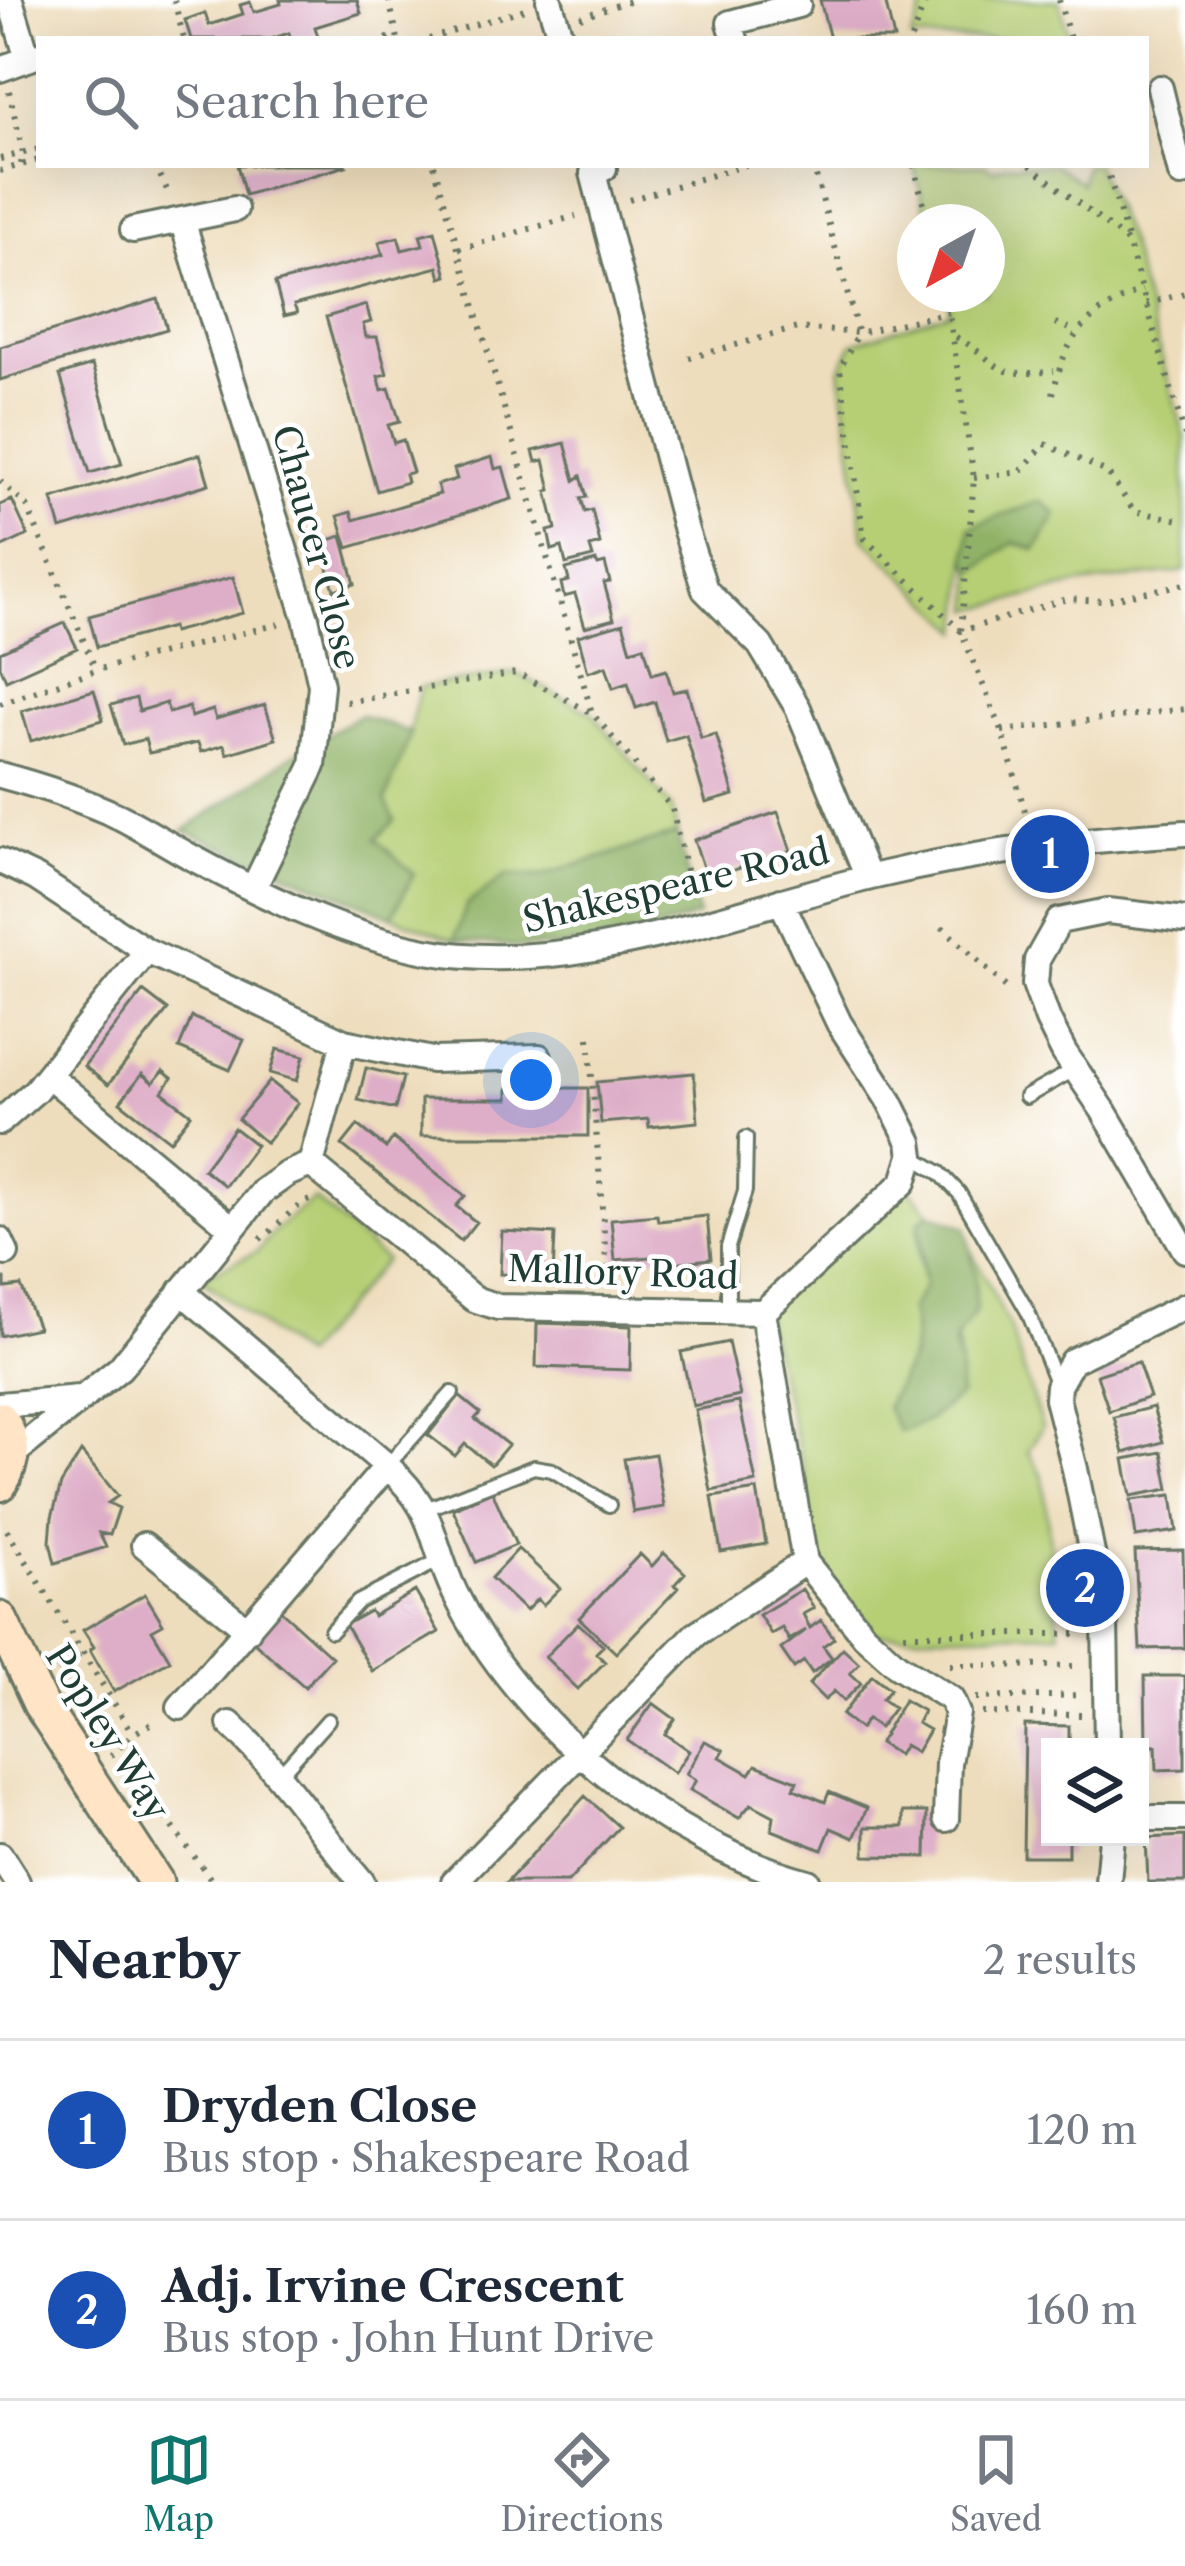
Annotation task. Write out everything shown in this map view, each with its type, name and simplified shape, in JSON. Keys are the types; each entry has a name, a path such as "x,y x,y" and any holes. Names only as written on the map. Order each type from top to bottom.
{"street":[{"path":"10,0 18,62"},
{"path":"734,36 730,23 798,4"},
{"path":"1160,88 1178,125 1181,174"},
{"path":"602,168 592,173 705,590 760,646 798,708 868,878"},
{"path":"133,230 235,209"},
{"name":"Chaucer Close","path":"182,220 306,618 321,685 313,766 253,889"},
{"name":"Shakespeare Road","path":"0,775 58,791 123,818 253,889 332,925 426,951 495,958 548,957 614,944 868,878 1095,838 1185,833"},
{"path":"0,861 36,878 147,951 344,1042 432,1060 539,1057"},
{"path":"781,901 839,1023 899,1120 912,1156"},
{"path":"1185,920 1108,911 1059,921 1037,959 1035,984 1075,1069 1185,1250"},
{"path":"0,1122 48,1075 147,951"},
{"path":"6,1469 120,1368 263,1191 311,1164 344,1042"},
{"path":"48,1075 232,1228"},
{"name":"Mallory Road","path":"311,1164 474,1299 498,1307 763,1312 904,1182 912,1156"},
{"path":"181,1291 413,1490 426,1509 454,1592 505,1672 578,1751 670,1820 778,1878 808,1882"},
{"path":"1106,1738 1105,1634 1058,1386 1072,1361 1185,1306"},
{"path":"763,1312 805,1562 864,1635 954,1706 946,1819"},
{"path":"0,1405 82,1397"},
{"path":"0,1419 7,1430 6,1469"},
{"path":"180,1707 387,1466"},
{"path":"145,1545 248,1630"},
{"path":"454,1882 696,1634 805,1562"},
{"name":"Popley Way","path":"0,1619 40,1704 156,1882"},
{"path":"230,1724 282,1778 362,1882"},
{"path":"1149,1818 1185,1818"},
{"path":"1108,1882 1111,1846"},
{"path":"0,1855 17,1882"}],"lane":[{"path":"1026,1097 1075,1069"},
{"path":"728,1311 728,1247 745,1191 746,1138"},
{"path":"912,1156 940,1173 959,1193 1028,1312 1058,1386"},
{"path":"387,1466 452,1393"},
{"path":"426,1509 534,1467 552,1470 609,1505"},
{"path":"331,1631 358,1602 443,1558"},
{"path":"282,1778 328,1720"}],"path":[{"path":"174,0 183,36"},
{"path":"389,0 397,35"},
{"path":"439,36 534,6 569,20 633,0"},
{"path":"1059,0 1069,36"},
{"path":"912,36 928,2"},
{"path":"18,62 21,164"},
{"path":"0,160 36,150"},
{"path":"0,171 36,161"},
{"path":"435,168 592,713"},
{"path":"458,250 736,168"},
{"path":"814,168 858,333 840,369 864,538 961,631 1002,730 1034,840"},
{"path":"915,168 924,204"},
{"path":"1034,168 1128,242"},
{"path":"1107,168 1185,436"},
{"path":"1053,394 1076,331 1102,307 1142,290"},
{"path":"1146,304 1185,293"},
{"path":"689,358 797,328 858,333 951,312 974,478 961,631"},
{"path":"1055,323 1076,331"},
{"path":"954,335 990,365 1016,375 1054,370"},
{"path":"974,478 1020,472 1045,444 1107,472 1134,511 1185,521"},
{"path":"0,481 27,506 96,670"},
{"path":"961,631 1067,598 1103,601 1185,584"},
{"path":"0,704 96,670 306,618"},
{"path":"319,707 516,673 592,713 673,808 685,877 698,916"},
{"path":"1002,730 1185,709"},
{"path":"942,927 1024,1004 1045,1012"},
{"path":"589,1038 610,1309"},
{"path":"256,1241 275,1230 299,1204 314,1199"},
{"path":"7,1530 133,1734"},
{"path":"864,1635 1105,1634"},
{"name":"Popley Way","path":"57,1670 84,1652"},
{"path":"897,1665 1108,1667"},
{"path":"954,1706 1104,1705"},
{"path":"954,1706 1104,1705"},
{"path":"180,1707 133,1734 110,1757 142,1785 213,1882"}],"green space":[{"path":"933,0 1059,0 1069,36 912,36 924,6"},
{"path":"915,168 1058,168 1081,183 1084,168 1097,168 1128,242 1185,437 1185,571 1081,584 972,610 973,572 1014,542 1035,550 1056,515 970,527 961,631 864,538 840,369 853,343 950,312 1005,312 1005,204 924,204"},
{"path":"1041,501 1057,514 1036,550 1014,542 973,572 967,559 970,527"},
{"path":"516,673 592,713 672,808 677,834 541,876 506,875 467,904 454,940 392,916 414,874 376,840 394,820 385,801 406,745 420,687"},
{"path":"360,715 411,733 385,801 395,820 376,839 414,874 392,916 184,831 294,754"},
{"path":"677,834 698,916 600,946 518,947 454,940 467,904 507,875 541,876"},
{"path":"904,1182 930,1213 919,1222 924,1287 910,1310 912,1353 893,1393 960,1365 958,1334 971,1279 970,1248 1010,1328 1042,1427 1028,1452 1043,1476 1059,1633 864,1635 805,1562 805,1472 763,1312"},
{"path":"314,1199 385,1260 302,1357 200,1278 257,1252 275,1230"},
{"path":"930,1213 966,1227 976,1311 954,1341 960,1395 926,1422 899,1432 886,1407 913,1350 910,1310 924,1287 919,1221"}],"building":[{"path":"280,0 357,0 361,13 315,27 318,36 190,36 185,20 205,13 209,25 243,14 240,5 250,2 254,12 281,4"},
{"path":"820,0 885,0 893,36 829,36"},
{"path":"238,168 339,168 245,195"},
{"path":"435,231 447,276 441,278 438,267 294,305 297,313 284,316 275,283 383,255 379,242 398,237 402,250 423,245 420,235"},
{"path":"158,299 167,329 0,380 0,347"},
{"path":"366,305 371,322 363,324 366,337 377,337 387,374 378,376 382,390 389,388 400,422 388,425 394,443 403,440 413,472 405,474 407,482 377,491 326,317"},
{"path":"92,365 122,464 90,473 60,375"},
{"path":"565,443 575,480 581,476 587,497 581,498 585,512 592,510 600,544 590,547 593,557 566,564 562,547 552,550 548,531 556,529 547,491 551,490 544,460 536,462 533,451"},
{"path":"200,454 209,484 61,529 52,499"},
{"path":"492,457 495,469 503,467 512,499 348,548 338,516 351,512 354,520 440,494 437,485 457,479 454,469"},
{"path":"12,500 28,535 0,548 0,505"},
{"path":"342,536 355,584 334,590 321,542"},
{"path":"605,563 610,582 604,583 614,619 585,627 575,594 564,597 561,583 569,581 566,569"},
{"path":"233,577 243,613 97,647 89,616"},
{"path":"65,623 77,648 6,680 0,652"},
{"path":"623,623 631,650 644,646 652,674 666,670 673,692 687,689 701,738 716,734 734,795 706,803 686,735 666,741 655,702 636,708 628,683 613,688 606,666 588,672 578,636"},
{"path":"94,690 103,720 31,741 22,711"},
{"path":"136,698 139,711 166,703 169,713 189,707 191,717 213,710 216,719 265,705 276,739 227,754 224,745 201,752 198,743 149,753 145,739 123,745 111,705"},
{"path":"778,812 791,851 707,879 694,840"},
{"path":"143,991 168,1010 108,1085 84,1066"},
{"path":"192,1017 244,1040 230,1070 179,1048"},
{"path":"277,1049 304,1056 297,1081 270,1073"},
{"path":"366,1068 403,1077 395,1109 358,1100"},
{"path":"163,1071 172,1078 162,1092 191,1114 170,1141 120,1102 142,1074 153,1083"},
{"path":"694,1073 698,1122 649,1127 648,1119 601,1123 597,1082"},
{"path":"270,1081 298,1103 266,1143 238,1119"},
{"path":"508,1088 588,1088 588,1136 421,1136 421,1099 508,1099"},
{"path":"358,1125 386,1148 393,1138 465,1196 456,1206 476,1222 461,1241 342,1145"},
{"path":"234,1128 256,1145 225,1186 203,1169"},
{"path":"657,1215 658,1221 707,1216 711,1259 663,1264 662,1256 615,1260 611,1219"},
{"path":"502,1231 555,1234 553,1276 500,1274"},
{"path":"0,1278 5,1279 5,1288 21,1286 38,1328 0,1336"},
{"path":"537,1323 631,1326 630,1370 536,1367"},
{"path":"728,1342 740,1396 693,1406 681,1352"},
{"path":"1138,1362 1150,1397 1109,1411 1097,1375"},
{"path":"459,1396 480,1413 475,1419 508,1445 491,1465 465,1444 455,1456 428,1435"},
{"path":"739,1402 756,1482 711,1491 695,1410"},
{"path":"1153,1407 1163,1442 1124,1453 1114,1417"},
{"path":"81,1452 118,1496 108,1503 119,1508 110,1535 99,1533 106,1547 55,1563 50,1542 52,1517 61,1484"},
{"path":"1162,1452 1169,1489 1131,1496 1124,1459"},
{"path":"655,1454 664,1507 633,1512 624,1459"},
{"path":"757,1490 766,1544 721,1552 712,1497"},
{"path":"492,1491 516,1545 476,1562 453,1509"},
{"path":"1172,1495 1177,1531 1136,1537 1131,1500"},
{"path":"518,1549 560,1588 543,1605 537,1599 526,1611 491,1578"},
{"path":"1183,1550 1185,1648 1140,1649 1135,1551"},
{"path":"664,1553 685,1573 674,1585 678,1588 616,1653 579,1618 640,1554 652,1566"},
{"path":"802,1589 814,1608 803,1614 810,1628 821,1620 834,1638 823,1646 832,1658 812,1673 804,1661 794,1668 781,1649 806,1630 789,1640 782,1628 771,1634 759,1615"},
{"path":"415,1591 439,1632 372,1671 345,1625 370,1611 373,1616"},
{"path":"145,1594 163,1624 152,1630 170,1660 114,1692 83,1630"},
{"path":"280,1610 332,1657 305,1687 253,1641"},
{"path":"578,1623 603,1646 596,1653 605,1662 578,1689 545,1657"},
{"path":"843,1648 859,1663 850,1673 861,1683 844,1701 834,1691 825,1700 809,1684"},
{"path":"872,1675 890,1689 882,1699 894,1708 879,1728 867,1719 860,1729 842,1715"},
{"path":"1145,1676 1185,1676 1185,1769 1157,1770 1156,1746 1149,1746"},
{"path":"904,1700 923,1711 917,1723 929,1730 916,1752 904,1745 898,1755 879,1743"},
{"path":"653,1703 675,1719 665,1734 689,1751 674,1773 627,1740"},
{"path":"1025,1725 1069,1726 1069,1738 1041,1738 1041,1846 1068,1846 1068,1856 1023,1856"},
{"path":"705,1741 724,1750 720,1757 750,1774 756,1765 797,1781 794,1789 825,1802 829,1792 867,1808 854,1838 831,1828 822,1850 772,1830 774,1816 751,1804 739,1818 690,1790 696,1780 686,1774"},
{"path":"585,1796 619,1827 568,1882 507,1882"},
{"path":"903,1812 927,1812 926,1857 865,1856 865,1827 903,1827"},
{"path":"1185,1836 1185,1882 1148,1882 1149,1838"}],"place":[{"name":"Dryden Close","path":"1050,854"},
{"name":"Adj. Irvine Crescent","path":"1085,1588"}]}
